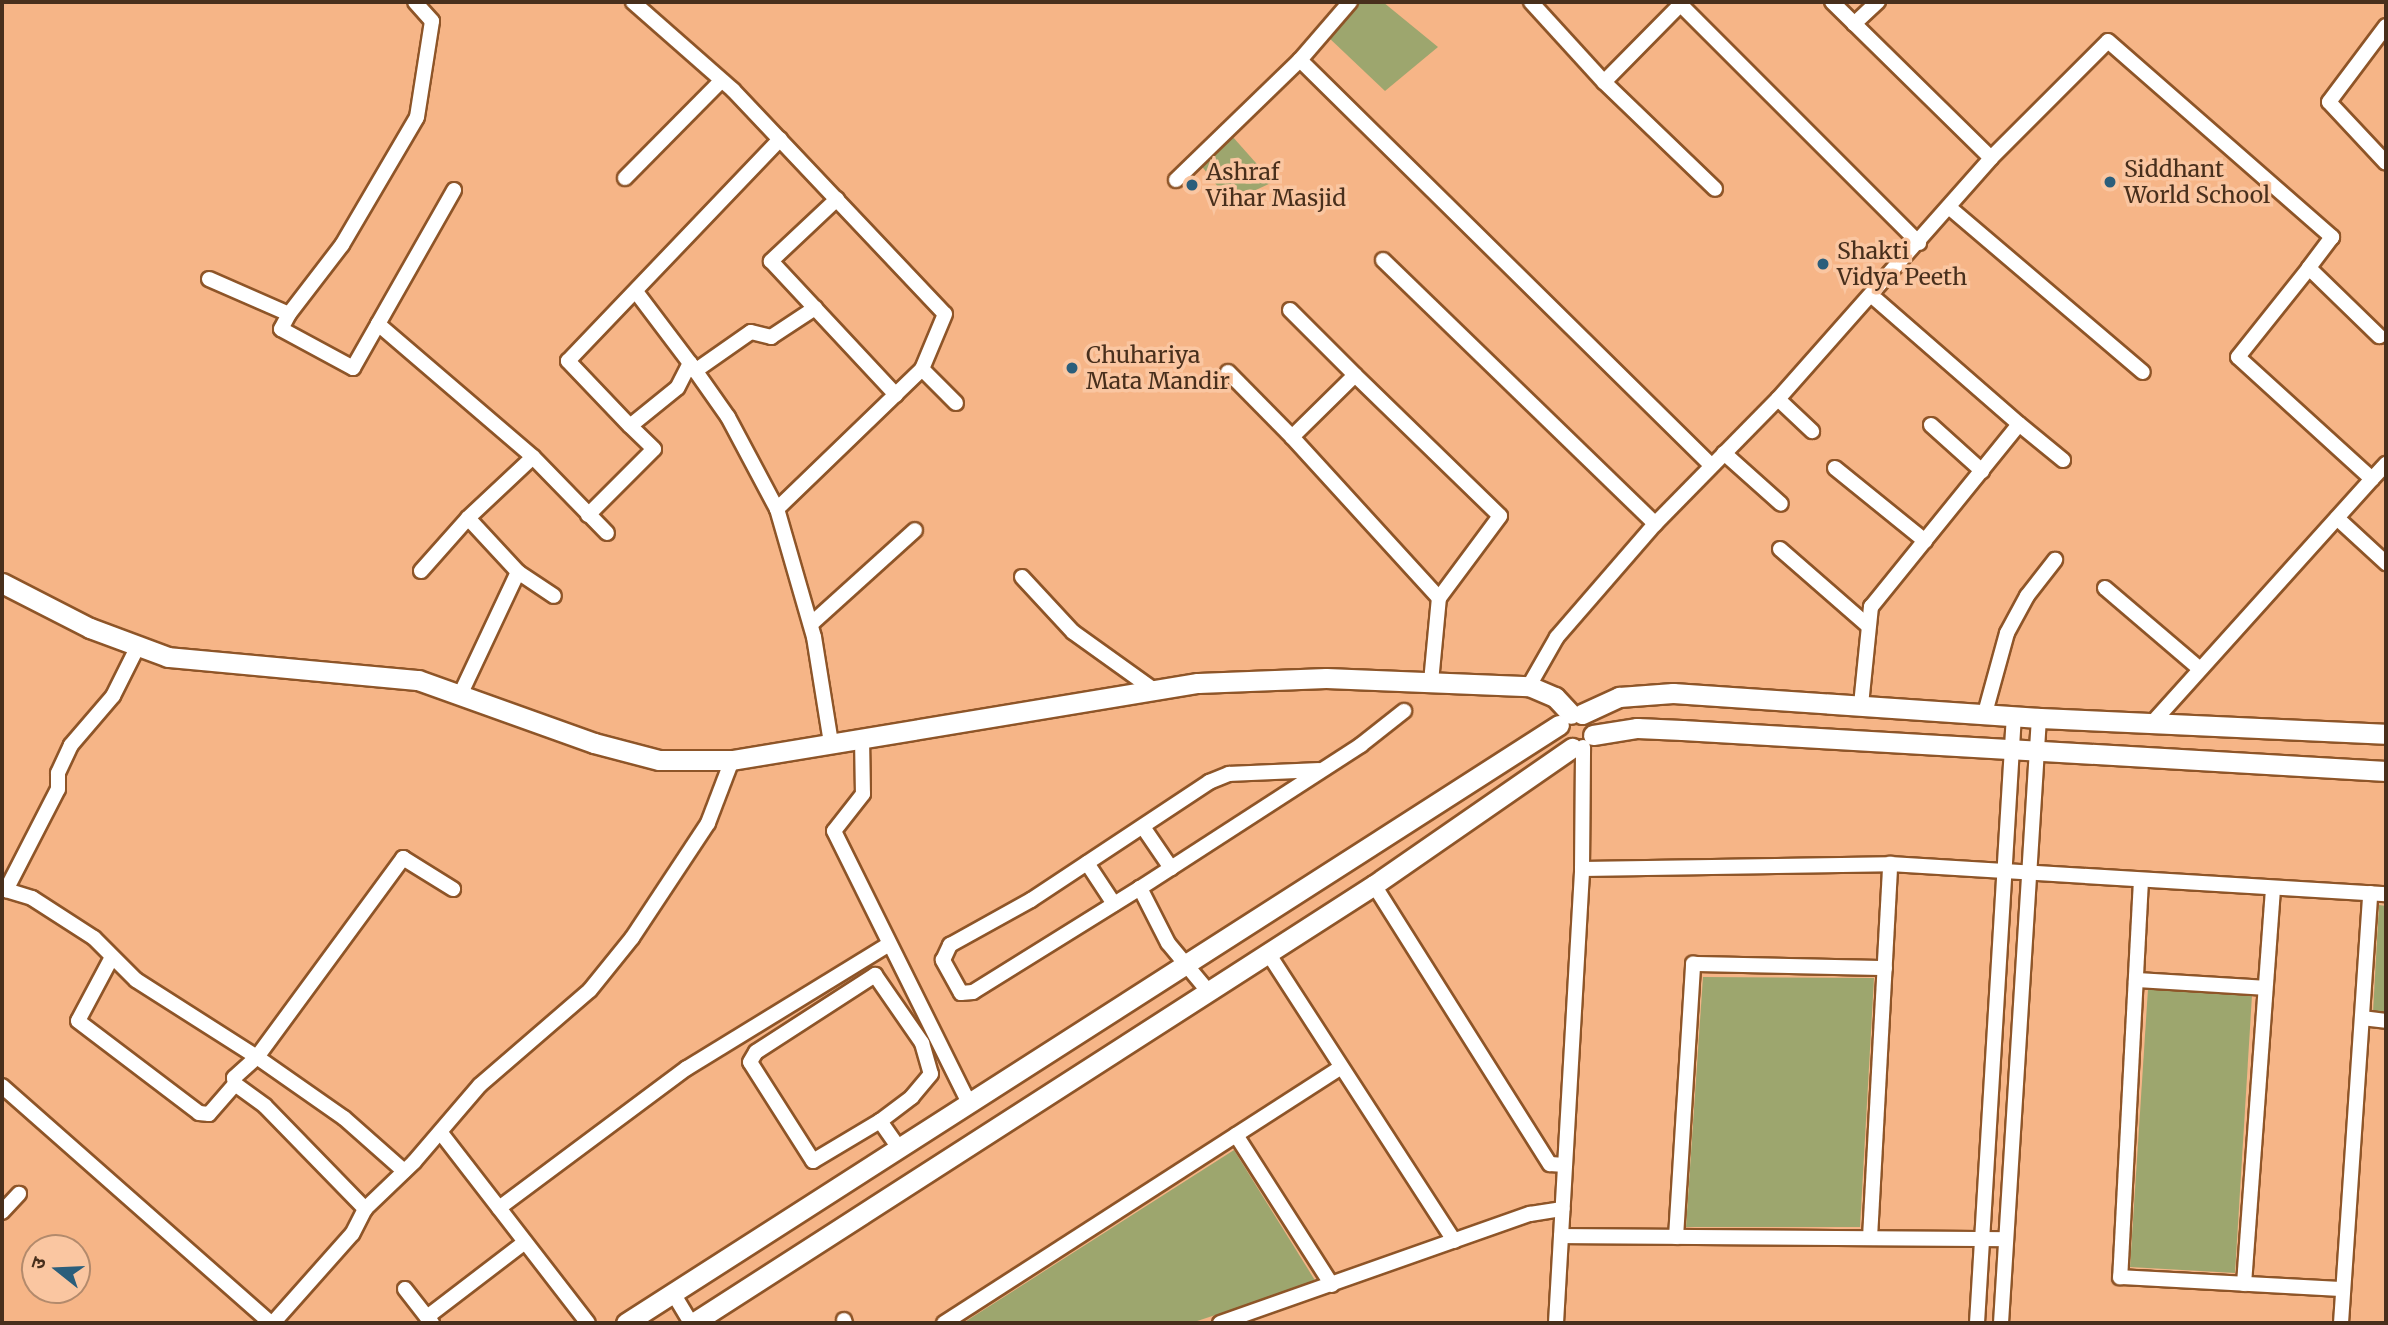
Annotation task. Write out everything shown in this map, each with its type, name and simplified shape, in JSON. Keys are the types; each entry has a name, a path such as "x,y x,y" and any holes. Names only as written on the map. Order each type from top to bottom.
{"street":[{"path":"415,2 432,21 417,117 342,245 289,314 281,329 353,368 454,190"},
{"path":"633,2 721,81 780,139 945,314 922,369 777,509"},
{"path":"1176,180 1300,60 1350,2"},
{"path":"1531,2 1604,82 1715,188"},
{"path":"1832,2 1992,158"},
{"path":"1854,23 1878,2"},
{"path":"1604,82 1679,4 1919,243"},
{"path":"2386,26 2329,102 2386,163"},
{"path":"1529,686 1557,637 1655,524 1778,398 1992,158 2108,41 2332,237 2238,357 2372,479"},
{"path":"1300,60 1712,466"},
{"path":"625,178 721,81"},
{"path":"588,515 654,449 568,361 637,293 780,139"},
{"path":"837,199 771,261 896,394"},
{"path":"1950,208 2143,372"},
{"path":"1383,260 1655,524"},
{"path":"2309,268 2379,335"},
{"path":"209,279 289,314"},
{"path":"637,293 728,417 777,509 811,624 831,743"},
{"path":"1871,295 2063,460"},
{"path":"630,426 677,388 692,367 751,332 771,337 815,308"},
{"path":"1290,310 1500,516 1439,598 1431,682"},
{"path":"379,324 533,457 607,533"},
{"path":"922,369 956,403"},
{"path":"1228,372 1292,437 1439,598"},
{"path":"1292,437 1355,375"},
{"path":"1778,398 1812,431"},
{"path":"1861,705 1867,625 1871,607 2019,424"},
{"path":"1931,425 1982,471"},
{"path":"1724,453 1781,504"},
{"path":"421,571 468,518 533,457"},
{"path":"2154,721 2386,464"},
{"path":"1835,468 1925,541"},
{"path":"468,518 518,572 554,596"},
{"path":"2337,518 2386,563"},
{"path":"811,624 915,530"},
{"path":"1780,549 1867,625"},
{"path":"1985,713 2007,633 2027,596 2055,560"},
{"path":"460,695 518,572"},
{"path":"1022,577 1073,632 1154,690"},
{"path":"2,583 90,628 168,657 221,665 418,680 594,743 659,760 732,760 1198,683 1326,678 1431,682 1529,686 1555,697 1571,718 1591,721 1583,743 1581,869 1556,1323"},
{"path":"2105,588 2200,669"},
{"path":"138,646 113,696 71,745 58,773 58,789 4,894 32,898 94,938 136,980 257,1057 344,1118 404,1171"},
{"path":"626,1323 969,1103 1182,957 1571,718 1619,697 1673,693 2039,718 2154,721 2386,734"},
{"path":"1319,770 1229,774 1209,782 1087,863 950,945 943,960 961,993 973,992 1140,888 1319,770 1404,711"},
{"path":"1977,1323 2014,715"},
{"path":"1571,718 1559,736 1583,743"},
{"path":"2001,1323 2027,873 2039,718"},
{"path":"673,1293 692,1323 1374,885 1583,743 1637,728 2386,771"},
{"path":"862,738 863,794 834,831 969,1103"},
{"path":"2,1086 272,1323 352,1234 365,1209 441,1133 480,1085 590,990 632,938 708,823 732,760"},
{"path":"1143,827 1171,868"},
{"path":"113,957 78,1021 199,1113 209,1114 235,1084 234,1079 257,1057 403,858 453,889"},
{"path":"1087,863 1114,904"},
{"path":"1581,869 1890,864 2386,894"},
{"path":"1870,1238 1890,864"},
{"path":"2141,880 2120,1277 2343,1289"},
{"path":"1374,885 1550,1164 1565,1165"},
{"path":"1140,888 1158,921 1208,991"},
{"path":"2244,1284 2273,889"},
{"path":"2341,1323 2370,893"},
{"path":"499,1208 687,1068 889,944"},
{"path":"1268,953 1454,1241"},
{"path":"1676,1237 1693,964 1885,968"},
{"path":"875,975 922,1042 932,1074 912,1097 880,1121 813,1161 750,1062 756,1052 875,975"},
{"path":"2136,980 2265,988"},
{"path":"2362,1018 2386,1021"},
{"path":"944,1323 1341,1067"},
{"path":"235,1084 265,1106 365,1209"},
{"path":"880,1121 899,1148"},
{"path":"441,1133 587,1323"},
{"path":"1236,1135 1332,1284"},
{"path":"2,1212 19,1194"},
{"path":"1220,1323 1530,1214 1563,1209"},
{"path":"1561,1236 2006,1238"},
{"path":"405,1289 430,1320 525,1242"}],"green space":[{"path":"1356,2 1383,2 1438,47 1385,91 1327,36"},
{"path":"1232,136 1273,182 1230,202 1200,164"},
{"path":"2379,905 2386,906 2386,1013 2373,1012"},
{"path":"1703,977 1874,978 1860,1227 1686,1227"},
{"path":"2148,989 2252,995 2235,1273 2130,1267"},
{"path":"1234,1150 1316,1282 1191,1323 963,1323"}],"place":[{"name":"Siddhant World School","path":"2110,182"},
{"name":"Ashraf Vihar Masjid","path":"1192,185"},
{"name":"Shakti Vidya Peeth","path":"1823,264"},
{"name":"Chuhariya Mata Mandir","path":"1072,368"}]}
